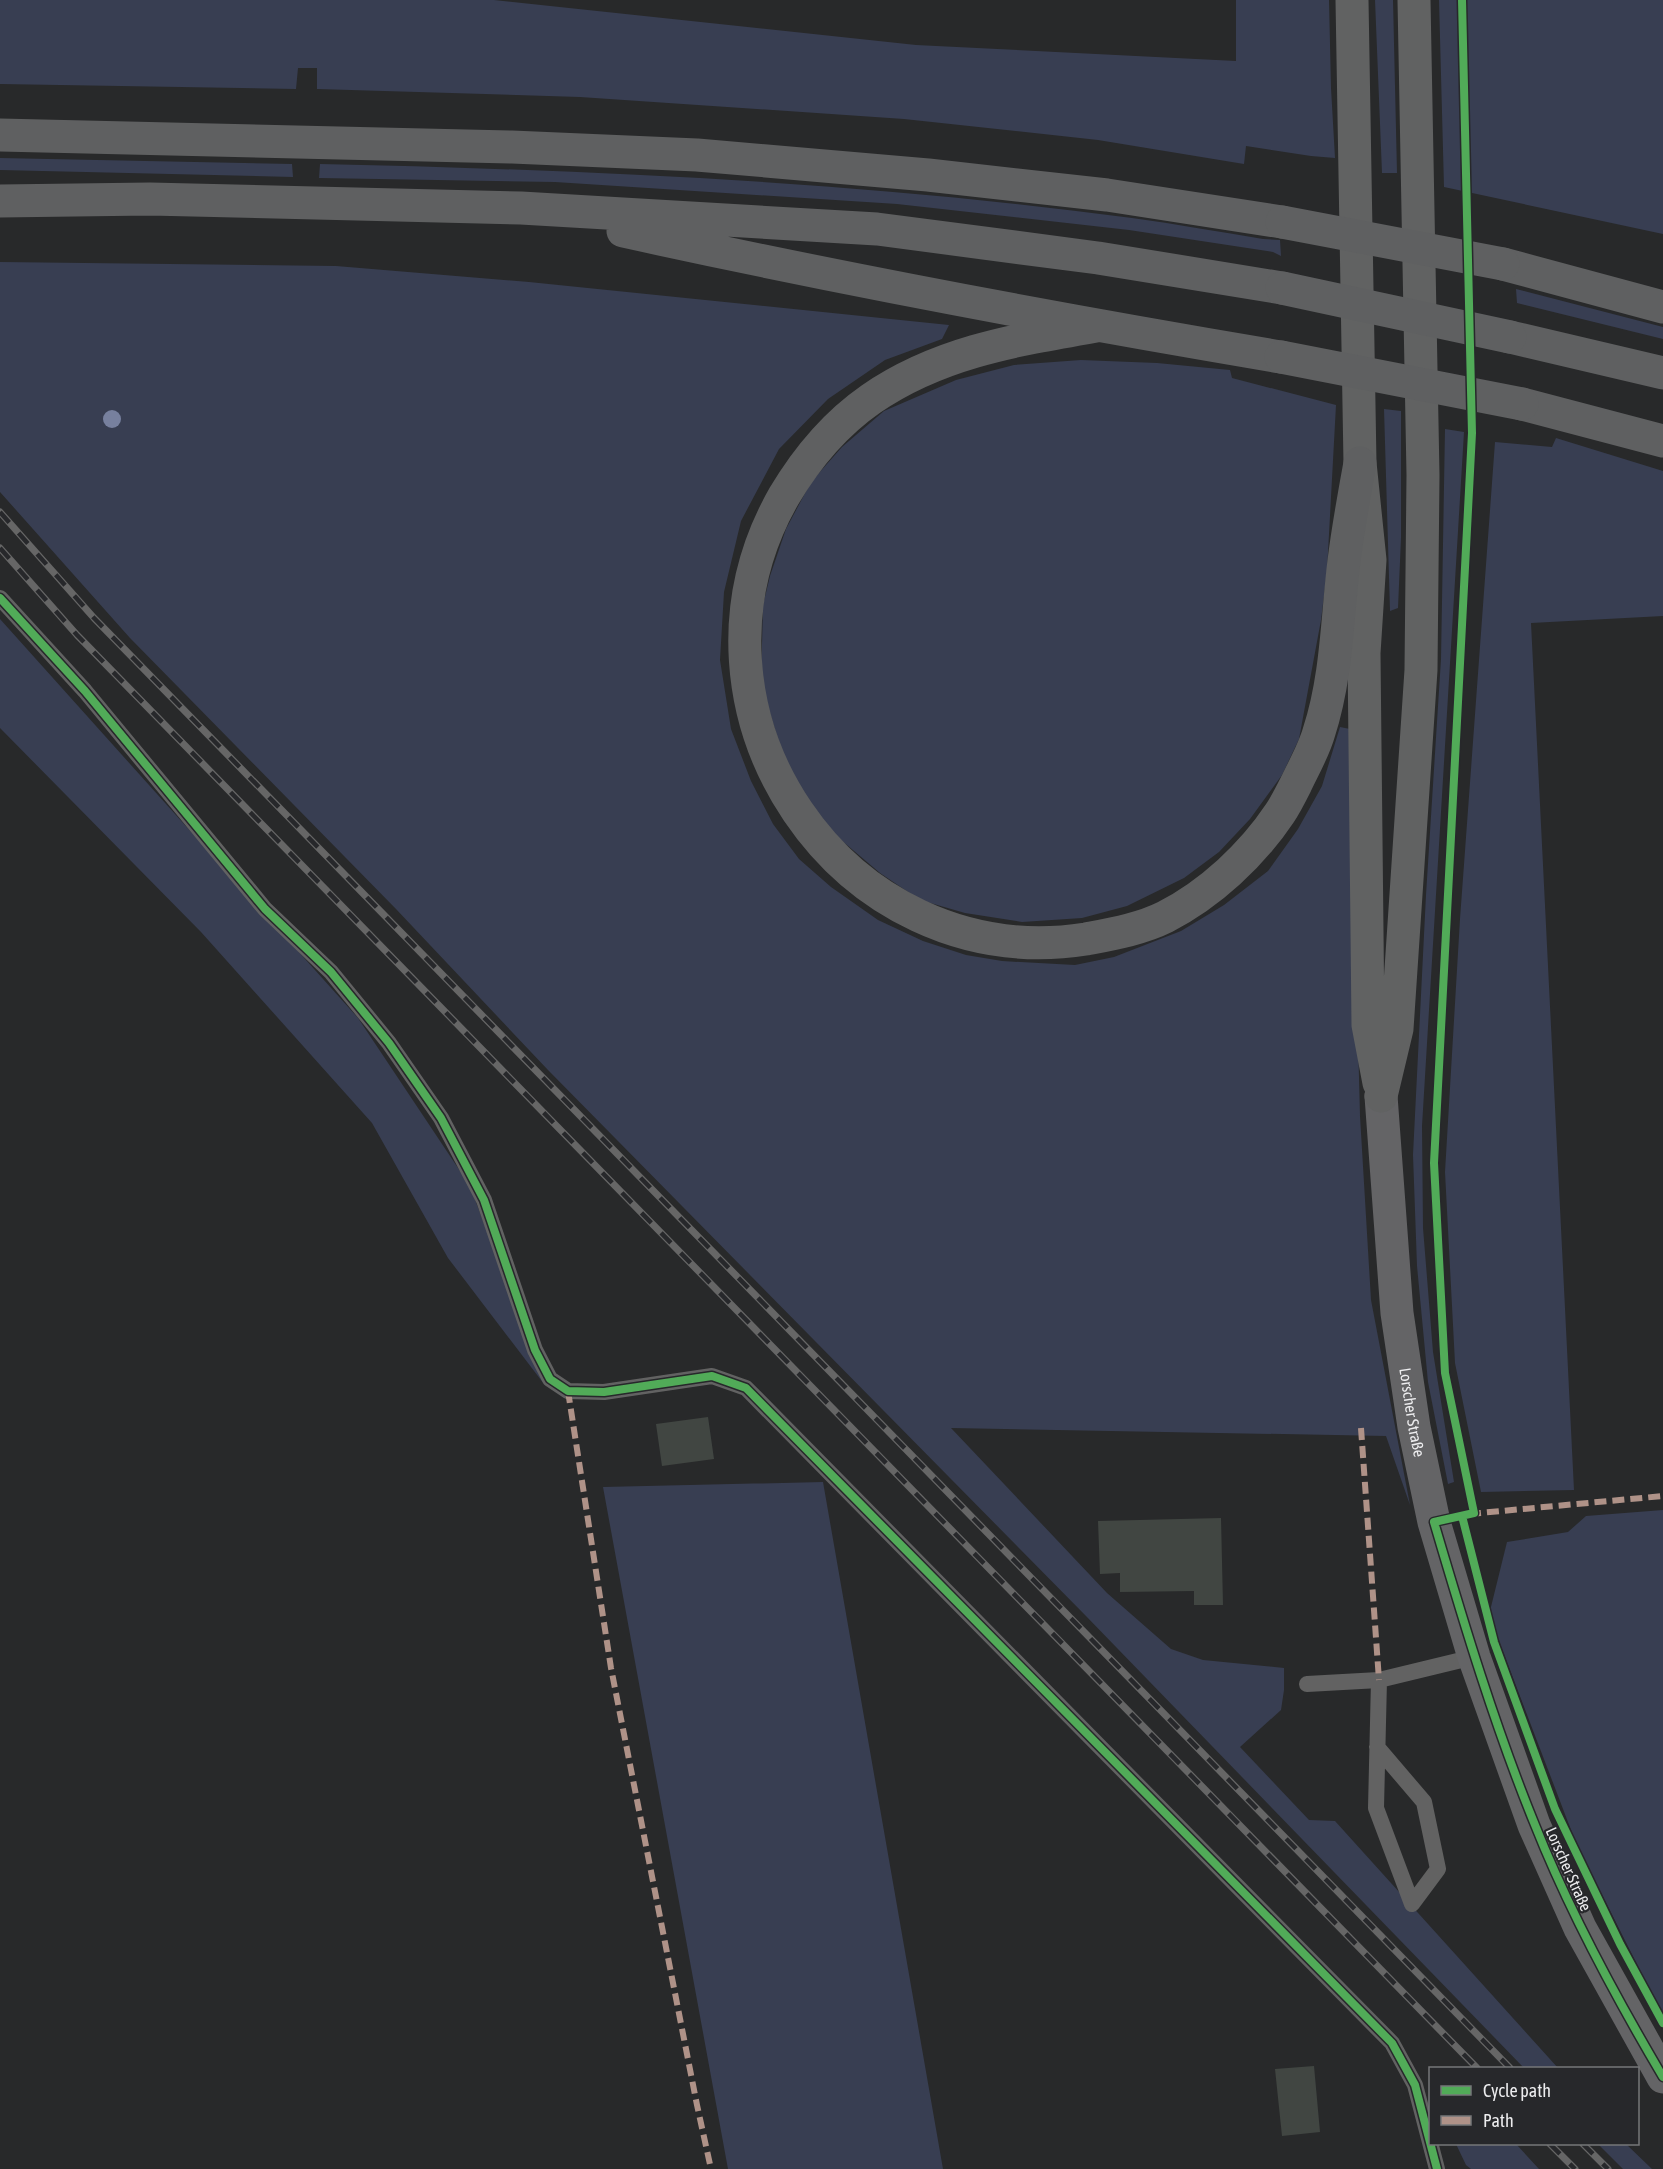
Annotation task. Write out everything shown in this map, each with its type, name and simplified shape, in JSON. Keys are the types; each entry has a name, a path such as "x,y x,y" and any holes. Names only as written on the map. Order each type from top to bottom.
{"highway":[{"path":"1352,0 1360,464 1371,560 1364,653 1368,1025 1381,1096"},
{"path":"1381,1096 1397,1029 1421,670 1423,475 1414,0"},
{"path":"0,135 512,147 697,155 952,177 1107,195 1282,222 1503,264 1663,307"},
{"path":"0,201 161,200 521,208 877,230 1098,258 1282,288 1510,337 1663,373"},
{"path":"521,208 781,265 1096,326 1281,357 1521,404 1663,441"},
{"path":"1503,264 1593,272 1663,283"},
{"path":"1096,326 1011,341 964,353 915,374 870,399 831,433 798,472 772,517 754,566 745,616 745,668 754,718 771,768 796,812 830,852 868,886 913,913 962,931 1012,941 1064,942 1115,934 1164,917 1207,890 1246,855 1281,812 1319,734 1332,682 1344,557 1360,464"}],"main road":[{"name":"Lorscher Straße","path":"1381,1096 1397,1313 1414,1427 1434,1522 1474,1657 1534,1825 1580,1928 1663,2077"}],"lane":[{"path":"0,598 85,691 265,909 331,972 389,1043 441,1118 484,1200 535,1350 550,1379 568,1391 604,1392 712,1376 746,1388 1392,2043 1415,2085 1429,2138"},
{"path":"1307,1684 1379,1680 1474,1657"},
{"path":"1377,1747 1424,1802 1438,1869 1412,1904 1376,1809 1377,1747 1379,1680"},
{"path":"1431,2145 1437,2169"}],"shaded area":[{"path":"0,0 494,0 916,45 1236,61 1236,0 1329,0 1335,158 1246,146 1244,164 1098,140 904,119 580,97 317,89 317,68 298,68 296,89 0,84"},
{"path":"1375,0 1393,0 1397,173 1382,173"},
{"path":"1439,0 1663,0 1663,234 1444,187"},
{"path":"0,158 292,164 293,177 0,170"},
{"path":"320,164 625,174 930,195 1132,218 1280,240 1281,256 1273,252 1129,230 897,204 555,182 319,178"},
{"path":"0,262 336,266 529,282 949,325 942,339 885,360 828,399 779,449 741,521 724,592 720,660 731,729 751,781 773,824 799,859 831,887 878,920 923,941 966,955 1002,961 1075,965 1114,957 1181,931 1224,905 1268,871 1298,829 1322,786 1340,727 1350,729 1360,1116 1371,1300 1410,1505 1386,1436 951,1428 1107,1593 1171,1649 1203,1660 1284,1668 1281,1710 1240,1747 1309,1820 1335,1821 1557,2067 1523,2067 1085,1615 548,1070 396,909 130,638 0,492"},
{"path":"1516,289 1663,327 1663,339 1517,303"},
{"path":"1081,360 1157,363 1230,370 1232,378 1336,405 1327,571 1321,620 1299,739 1282,775 1250,819 1219,852 1184,878 1127,906 1082,918 1022,922 965,913 920,900 880,873 834,834 807,800 785,762 761,684 763,605 786,529 811,482 842,447 884,411 956,380 1014,365"},
{"path":"1384,409 1401,411 1401,538 1398,608 1390,611"},
{"path":"1445,429 1464,432 1422,1126 1423,1228 1433,1352 1454,1482 1448,1484 1428,1382 1417,1266 1413,1155 1441,659"},
{"path":"1556,438 1663,471 1663,616 1531,623 1574,1490 1481,1492 1455,1363 1445,1172 1460,919 1495,442 1552,447"},
{"path":"0,619 358,1018 470,1186 544,1384 448,1258 372,1123 201,932 0,728"},
{"path":"823,1482 943,2169 728,2169 603,1487"},
{"path":"1663,1510 1663,2016 1576,1843 1489,1615 1507,1542 1568,1532 1586,1516"},
{"path":"1456,2145 1517,2145 1539,2169 1471,2169 1466,2165"},
{"path":"1599,2145 1627,2145 1652,2169 1623,2169"}],"building":[{"path":"708,1417 714,1459 662,1466 656,1424"},
{"path":"1221,1518 1223,1605 1194,1605 1194,1591 1120,1592 1120,1573 1100,1574 1098,1521"},
{"path":"1314,2066 1320,2132 1282,2136 1275,2069"}],"railway":[{"path":"0,512 94,618 1509,2067"},
{"path":"0,548 77,635 1476,2067"},
{"path":"1551,2145 1575,2169"},
{"path":"1584,2145 1608,2169"}],"marked path":[{"path":"568,1391 611,1668 711,2169"},
{"path":"1361,1428 1379,1680"},
{"path":"1469,1514 1663,1496"}],"cycle path":[{"path":"1462,0 1472,433 1434,1163 1445,1373 1474,1513 1434,1522 1493,1713 1535,1825 1594,1954 1663,2077"},
{"path":"0,598 85,691 265,909 331,972 389,1043 441,1118 484,1200 535,1350 550,1379 568,1391 604,1392 712,1376 746,1388 1392,2043 1415,2085 1429,2138"},
{"path":"1462,1516 1494,1642 1555,1809 1620,1944 1663,2023"},
{"path":"1431,2145 1437,2169"}]}
